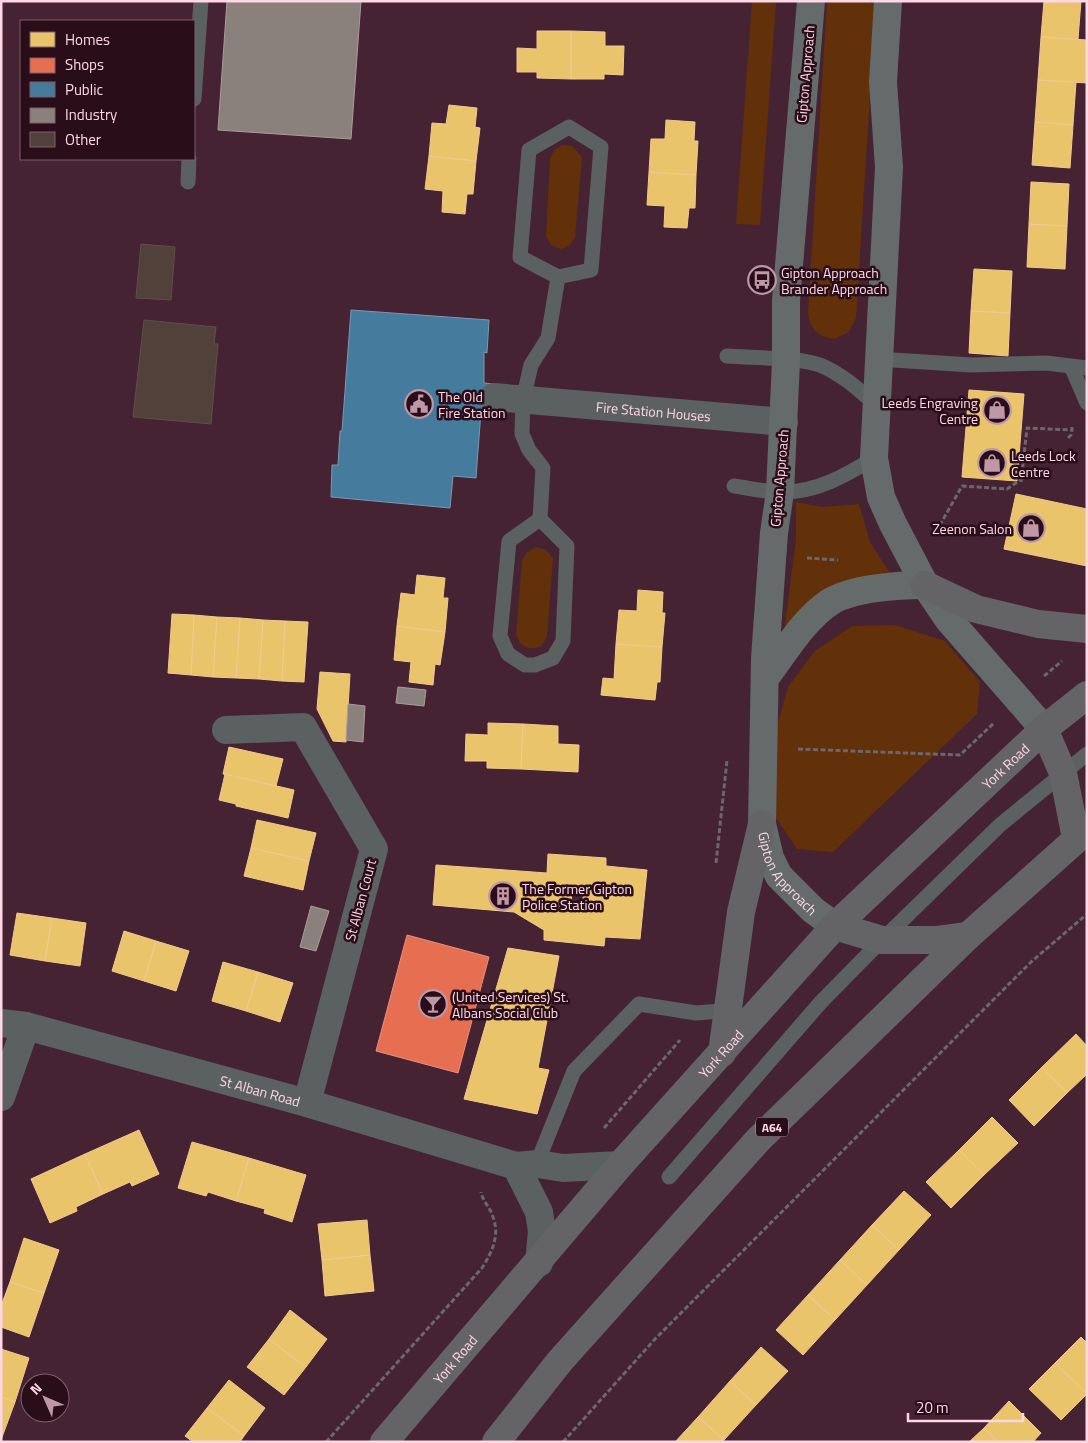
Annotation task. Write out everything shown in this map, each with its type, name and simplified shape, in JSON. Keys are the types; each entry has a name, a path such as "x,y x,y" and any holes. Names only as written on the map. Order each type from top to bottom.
{"highway":[{"path":"925,584 976,609 1038,624 1087,629"},
{"name":"York Road","path":"384,1442 620,1165 835,926 1044,729 1087,695"},
{"path":"1044,729 1063,773 1081,834"},
{"path":"722,1053 742,912 762,824"},
{"name":"A64","path":"496,1442 560,1361 758,1140 968,936 1081,834"},
{"path":"835,926 882,940 937,940 968,936"}],"street":[{"name":"Gipton Approach","path":"811,1 786,301 784,422 780,492 774,534 765,678 762,824 770,858 779,876 813,910 835,926"},
{"path":"888,1 883,82 889,167 874,458 881,497 925,584 948,619 1044,729"},
{"name":"Fire Station Houses","path":"494,397 784,422"},
{"path":"765,678 806,623 831,601 866,590 925,584"},
{"name":"St Alban Court","path":"226,730 303,727 374,849 307,1103"},
{"path":"1,1097 13,1024"},
{"name":"St Alban Road","path":"13,1024 307,1103 526,1171 620,1165"},
{"path":"526,1171 539,1212 542,1231 538,1263"}],"lane":[{"path":"195,85 201,1"},
{"path":"569,127 601,147 591,270 558,277 520,256 529,150 569,127"},
{"path":"188,182 189,160"},
{"path":"540,519 509,541 500,636 508,654 525,664 535,665 553,658 563,641 567,546 540,519 543,468 529,450 522,434 523,400 531,365 548,338 558,277"},
{"path":"727,356 800,361 826,368 854,385 876,405"},
{"path":"878,359 971,365 1046,364 1087,368"},
{"path":"1071,366 1086,401"},
{"path":"734,486 780,492 811,489 845,476 874,458"},
{"path":"669,1177 821,1002 882,940 1000,826 1087,754"},
{"path":"526,1171 574,1070 639,1004 696,1013 728,1011 763,1004"}],"path":[{"path":"1068,438 1071,435 1074,411 1086,401"},
{"path":"1021,482 1027,428 1072,430"},
{"path":"933,536 962,486 1007,489 1021,482 1028,475"},
{"path":"806,558 841,560"},
{"path":"715,868 730,742 764,747 960,755 1064,659"},
{"path":"563,1442 662,1332 1031,962 1087,914"}],"shaded area":[{"path":"752,1 776,3 760,225 736,224"},
{"path":"827,1 876,1 856,318 849,332 834,339 819,334 813,328 808,313"},
{"path":"562,145 572,146 582,157 575,237 570,245 561,249 551,245 546,236 550,159 554,150"},
{"path":"796,502 822,507 859,504 870,542 891,575 784,632 796,539"},
{"path":"536,547 546,550 553,558 547,637 541,646 529,648 520,642 516,635 522,560 527,552"},
{"path":"895,625 945,641 980,682 977,714 833,852 797,849 776,818 770,787 778,723 788,687 815,651 852,626"}],"building: Homes":[{"path":"1044,1 1081,1 1078,39 1041,37"},
{"path":"537,31 571,31 571,79 537,78 537,72 517,72 517,48 537,49"},
{"path":"571,31 605,32 605,46 624,46 623,75 604,74 604,79 571,79"},
{"path":"1041,37 1087,40 1087,83 1038,80"},
{"path":"1038,80 1076,82 1073,125 1035,122"},
{"path":"449,105 477,108 475,127 480,128 476,161 429,156 432,123 446,124"},
{"path":"666,120 695,122 694,141 698,141 696,175 649,172 651,139 665,139"},
{"path":"1035,122 1073,125 1070,168 1032,165"},
{"path":"429,156 476,161 473,194 467,194 465,214 442,212 443,191 425,189"},
{"path":"649,172 696,175 695,208 689,208 687,228 664,227 665,206 647,205"},
{"path":"1031,182 1069,184 1067,226 1029,224"},
{"path":"1029,224 1067,226 1065,269 1027,267"},
{"path":"974,269 1012,271 1010,313 971,311"},
{"path":"971,311 1010,313 1008,356 969,353"},
{"path":"969,390 1024,394 1017,481 962,477"},
{"path":"1016,494 1087,509 1087,566 1004,549"},
{"path":"417,575 445,578 443,598 448,598 445,632 397,626 401,593 415,595"},
{"path":"638,590 663,592 662,613 665,613 662,647 616,644 619,610 637,611"},
{"path":"172,614 194,615 191,675 168,673"},
{"path":"194,615 217,617 213,677 191,675"},
{"path":"217,617 240,618 236,678 213,677"},
{"path":"240,618 263,620 259,679 236,678"},
{"path":"263,620 285,621 282,681 259,679"},
{"path":"285,621 308,622 304,682 282,681"},
{"path":"397,626 445,632 440,665 435,664 433,685 409,682 411,662 394,660"},
{"path":"616,644 662,647 660,682 657,682 655,700 601,695 603,678 614,679"},
{"path":"320,672 350,674 346,742 333,741 317,709"},
{"path":"488,723 523,724 521,769 487,768 487,761 465,761 466,734 488,735"},
{"path":"523,724 558,726 558,744 579,745 578,772 521,769"},
{"path":"229,747 283,759 276,786 223,774"},
{"path":"225,774 294,790 288,818 236,806 236,804 219,800"},
{"path":"257,820 316,833 309,861 251,848"},
{"path":"251,848 309,861 303,890 244,876"},
{"name":"The Former Gipton Police Station","path":"548,854 606,858 606,866 647,870 640,939 605,937 604,946 544,940 544,930 514,912 433,905 436,865 547,873","holes":["572,886 584,887 582,912 571,911"]},
{"path":"17,913 52,918 45,961 10,955"},
{"path":"52,918 86,923 80,966 45,961"},
{"path":"124,931 156,941 144,981 112,971"},
{"path":"156,941 189,951 176,991 144,981"},
{"path":"508,948 559,956 538,1068 549,1070 537,1114 464,1099"},
{"path":"223,962 258,972 246,1011 212,1001"},
{"path":"258,972 293,983 280,1022 246,1011"},
{"path":"1076,1034 1087,1046 1087,1074 1067,1093 1042,1067"},
{"path":"1042,1067 1067,1093 1034,1126 1009,1100"},
{"path":"992,1117 1018,1143 984,1175 959,1150"},
{"path":"139,1130 159,1174 132,1186 130,1182 103,1194 85,1154"},
{"path":"192,1142 249,1158 236,1201 208,1192 206,1196 178,1188"},
{"path":"959,1150 984,1175 951,1208 926,1182"},
{"path":"85,1154 103,1194 76,1207 77,1211 50,1223 31,1179"},
{"path":"249,1158 306,1175 292,1222 264,1213 265,1209 236,1201"},
{"path":"904,1191 931,1215 899,1250 872,1225"},
{"path":"367,1220 370,1255 322,1260 318,1224"},
{"path":"872,1225 899,1250 867,1285 840,1260"},
{"path":"24,1238 59,1250 44,1293 10,1282"},
{"path":"370,1255 374,1291 325,1296 322,1260"},
{"path":"840,1260 867,1285 835,1320 808,1295"},
{"path":"10,1282 44,1293 29,1337 1,1327 1,1306"},
{"path":"808,1295 835,1320 803,1355 776,1330"},
{"path":"290,1310 327,1339 306,1367 269,1339"},
{"path":"1081,1337 1087,1343 1087,1394 1055,1363"},
{"path":"269,1339 306,1367 284,1395 247,1367"},
{"path":"761,1347 788,1371 756,1405 730,1381"},
{"path":"1,1349 29,1358 24,1373 20,1373 20,1386 15,1402 1,1397"},
{"path":"1055,1363 1087,1394 1061,1420 1029,1389"},
{"path":"229,1380 265,1408 244,1436 207,1408"},
{"path":"730,1381 756,1405 724,1440 698,1417"},
{"path":"1,1397 15,1402 1,1440"},
{"path":"1009,1401 1041,1433 1033,1442 998,1442 984,1428"},
{"path":"207,1408 244,1436 240,1442 193,1442 185,1436"},
{"path":"698,1417 724,1440 723,1442 675,1442"},
{"path":"984,1428 998,1442 969,1442"}],"building: Shops":[{"name":"(United Services) St. Albans Social Club","path":"407,935 489,957 458,1073 376,1051"}],"building: Public":[{"name":"The Old Fire Station","path":"351,310 489,320 487,353 484,352 484,383 494,384 493,411 481,411 476,478 453,476 450,508 331,497 332,465 338,465 340,431 342,431"}],"building: Industry":[{"path":"227,1 361,1 351,139 218,130"},
{"path":"398,687 426,690 424,706 396,703"},
{"path":"348,704 365,706 363,742 346,740"},
{"path":"311,906 329,911 316,951 300,947"}],"building: Other":[{"path":"141,244 175,247 171,300 136,298"},
{"path":"144,320 216,327 214,344 218,344 211,424 133,417"}],"place":[{"name":"Gipton Approach Brander Approach","path":"762,280"},
{"name":"The Old Fire Station","path":"419,404"},
{"name":"Leeds Engraving Centre","path":"997,410"},
{"name":"Leeds Lock Centre","path":"992,463"},
{"name":"Zeenon Salon","path":"1031,528"},
{"name":"The Former Gipton Police Station","path":"503,896"},
{"name":"(United Services) St. Albans Social Club","path":"433,1004"}]}
